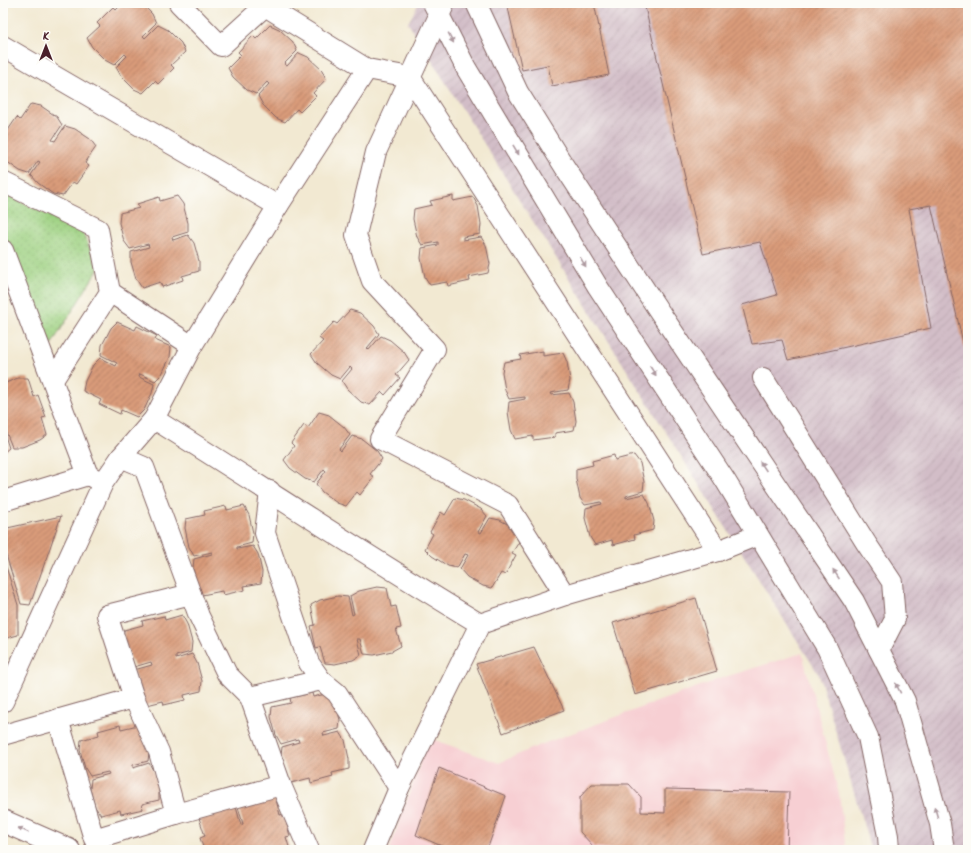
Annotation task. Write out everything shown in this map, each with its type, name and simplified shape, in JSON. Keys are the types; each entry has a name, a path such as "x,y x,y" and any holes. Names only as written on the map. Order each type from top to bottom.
{"main road":[{"path":"3,821 69,850"}],"street":[{"path":"179,3 221,46 265,6 367,69 410,77 718,551"},
{"path":"476,3 518,92 564,166 657,308 854,601 905,701 940,824 944,850"},
{"path":"439,7 410,77 376,152 356,235 372,281 434,349 380,439 508,505 565,595"},
{"path":"439,7 466,68 598,287 725,480 827,648 868,737 888,836 889,850"},
{"path":"3,46 278,206"},
{"path":"3,501 96,479 121,458 154,420 192,346 278,206 367,69"},
{"path":"3,182 98,229 110,292 53,380"},
{"path":"3,250 37,341 96,479 3,702"},
{"path":"110,292 192,346"},
{"path":"763,378 892,582 895,619 879,650"},
{"path":"154,420 270,491 379,563 480,624"},
{"path":"121,458 144,467 198,616 227,674 250,697 281,785 309,850"},
{"path":"270,491 265,533 309,663 322,680 337,693 399,788"},
{"path":"373,850 399,788 480,624 565,595 718,551 758,535"},
{"path":"176,814 159,752 134,698 107,615 191,594"},
{"path":"250,697 322,680"},
{"path":"3,735 58,718 134,698"},
{"path":"58,718 94,839 176,814 281,785"}],"shaded area":[{"path":"419,3 968,3 968,850 871,850 819,675 408,23"},
{"path":"802,653 839,794 846,850 389,850 429,738 499,763 540,745 722,678"}],"green space":[{"path":"3,193 82,231 99,268 48,350 3,233"}],"building":[{"path":"123,3 141,3 152,14 156,23 143,36 145,38 158,25 168,30 181,43 185,52 171,65 174,68 158,84 155,81 143,93 134,89 121,76 116,67 127,56 125,54 114,65 105,60 92,47 87,38 100,26 97,23 113,7 116,10"},
{"path":"507,3 594,3 609,75 552,86 548,65 522,70"},
{"path":"644,3 968,3 968,364 931,205 909,209 931,328 788,360 782,340 752,344 742,305 777,295 760,242 703,254"},
{"path":"270,25 279,29 293,42 297,51 284,64 287,66 299,53 308,57 322,70 326,79 313,93 316,96 300,112 297,109 285,122 276,118 263,105 258,96 269,84 267,82 256,94 247,90 233,77 228,68 241,55 238,52 253,36 256,39"},
{"path":"31,104 41,106 57,117 62,125 52,140 55,141 65,126 75,129 90,139 96,147 85,163 89,166 76,184 73,182 63,196 53,194 38,183 31,175 40,162 38,161 29,174 20,171 3,159 3,145 8,138 4,136 17,117 20,120"},
{"path":"177,196 183,204 188,223 188,232 172,237 173,240 188,235 194,243 199,261 199,271 182,276 183,280 162,287 160,282 142,288 136,279 131,262 131,252 149,247 148,244 130,249 124,241 119,223 120,213 139,208 137,204 159,197 160,201"},
{"path":"453,196 453,201 473,197 478,206 481,224 480,234 463,237 463,240 481,237 486,245 490,264 488,273 469,277 470,281 448,286 447,282 430,285 425,277 421,258 422,248 438,245 438,242 422,245 417,237 413,219 414,209 432,205 430,201"},
{"path":"350,310 360,313 374,326 379,334 367,348 369,350 381,336 390,340 404,352 409,360 396,375 400,378 385,395 382,392 370,405 361,402 347,389 342,381 352,369 350,367 340,379 331,375 317,363 311,354 323,341 319,338 334,322 337,324"},
{"path":"117,322 135,330 137,326 157,336 155,340 171,347 170,357 162,374 155,381 140,374 139,377 154,384 152,393 144,410 137,417 121,410 120,414 99,404 101,400 83,391 85,381 93,365 100,358 116,366 117,363 101,355 102,345 111,328"},
{"path":"543,351 543,356 563,353 567,362 570,380 568,390 550,393 551,395 569,393 573,402 576,421 574,430 555,433 555,437 533,440 533,436 515,439 511,430 508,412 509,402 525,399 525,397 509,399 505,390 502,372 504,362 521,359 520,355"},
{"path":"18,378 28,378 34,397 38,395 46,417 42,418 47,435 40,440 22,447 12,447 6,432 4,433 9,448 3,453 3,384"},
{"path":"319,412 329,415 344,427 350,435 339,449 341,451 352,436 362,439 377,451 382,459 370,474 374,477 360,495 357,492 346,506 337,503 322,492 316,484 326,471 324,469 314,482 305,479 290,468 284,460 294,446 291,443 304,425 308,428"},
{"path":"614,455 615,460 634,455 640,463 644,482 643,491 626,496 626,498 644,494 649,503 654,521 653,530 634,535 635,539 613,545 612,540 595,545 590,537 585,518 586,508 602,504 601,502 585,505 580,498 576,479 576,469 593,465 592,461"},
{"path":"455,498 464,500 481,509 487,516 478,532 481,533 490,518 500,520 516,529 522,537 512,553 516,555 505,575 501,573 492,588 483,586 467,577 460,569 468,555 465,554 457,568 448,566 432,556 425,549 433,534 430,532 441,512 445,515"},
{"path":"226,506 227,510 244,506 249,515 253,533 252,543 237,547 237,549 253,546 258,554 262,572 261,583 244,586 245,590 223,595 222,591 202,595 197,586 193,568 194,559 212,554 212,552 194,556 189,547 185,528 186,519 205,515 204,511"},
{"path":"61,516 30,605 21,604 3,545 3,529"},
{"path":"3,557 18,605 18,635 3,639"},
{"path":"377,587 387,588 391,607 396,606 401,628 396,629 401,646 392,651 374,655 364,654 360,639 357,639 361,655 353,660 335,664 325,663 320,647 316,648 311,626 315,625 311,605 320,600 338,596 348,597 352,615 354,614 350,596 359,591"},
{"path":"696,598 717,671 635,695 613,623"},
{"path":"182,615 187,624 192,642 191,652 176,656 176,659 192,654 197,663 202,681 201,691 184,695 185,700 164,705 163,701 143,706 134,670 152,665 151,662 134,667 123,640 124,630 143,625 142,621 164,616 165,620"},
{"path":"534,647 564,710 503,733 476,664"},
{"path":"312,693 313,697 330,693 335,701 340,720 339,729 323,733 324,736 340,732 345,740 349,759 349,769 332,773 333,777 311,783 310,778 291,783 281,756 282,747 299,742 298,739 281,744 276,735 271,717 272,707 291,703 290,698"},
{"path":"120,725 121,729 138,725 149,751 148,761 133,765 133,768 149,763 154,772 159,789 159,800 142,804 143,809 121,814 120,810 101,815 95,807 90,789 91,779 109,774 108,772 90,776 85,768 80,750 81,740 99,735 98,731"},
{"path":"439,768 506,796 487,850 451,850 416,835"},
{"path":"592,784 629,784 641,797 641,812 665,813 665,789 789,792 787,850 619,850 594,847 580,832 580,797"},
{"path":"275,796 280,815 284,814 290,836 286,837 290,850 251,850 250,848 248,850 204,850 200,838 205,836 199,818 236,807 241,825 243,824 238,807"}]}
